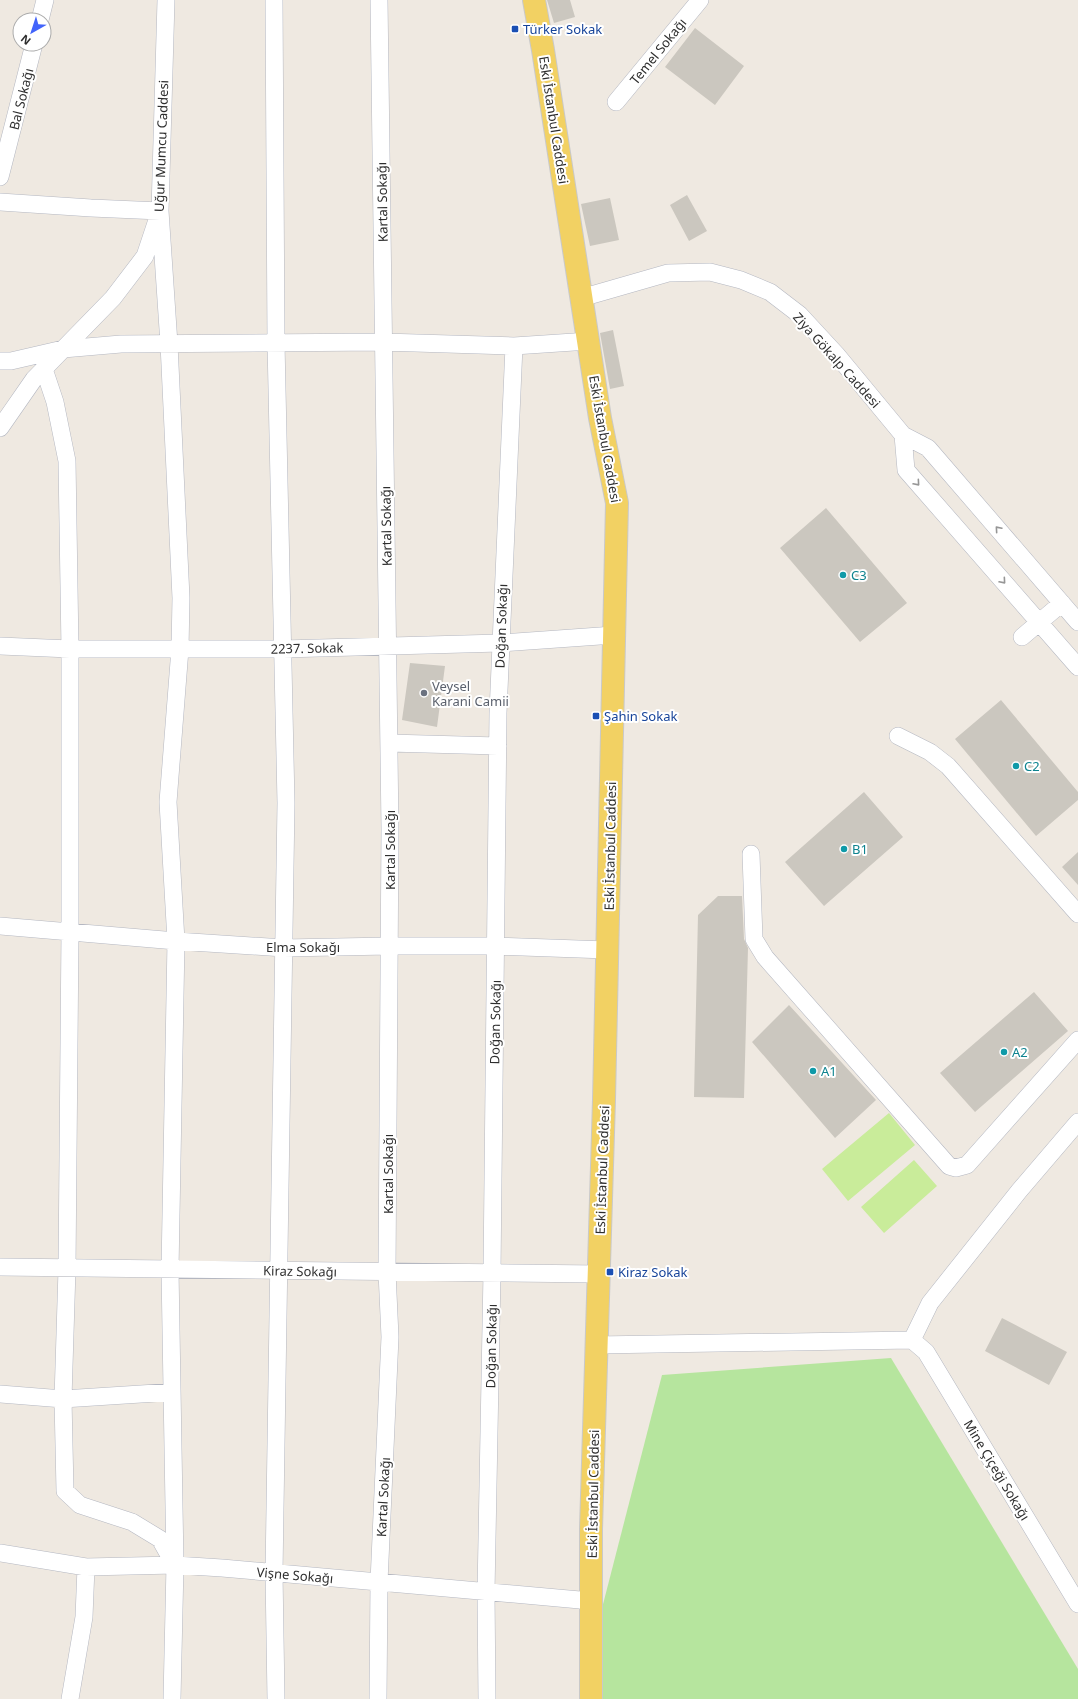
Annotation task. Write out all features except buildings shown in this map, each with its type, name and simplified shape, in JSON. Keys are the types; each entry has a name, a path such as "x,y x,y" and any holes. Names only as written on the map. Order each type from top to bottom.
{"main road":[{"name":"Eski İstanbul Caddesi","path":"534,0 600,418 617,503 599,1274 591,1529 591,1699"}],"street":[{"path":"42,12 44,0"},
{"name":"Uğur Mumcu Caddesi","path":"0,428 34,379 113,298 145,256 160,211 166,0"},
{"path":"274,0 276,343 286,803 274,1573 276,1699"},
{"name":"Kartal Sokağı","path":"378,1699 379,1582 390,1336 387,1272 389,743 379,0"},
{"name":"Temel Sokağı","path":"616,102 700,0"},
{"name":"Bal Sokağı","path":"0,177 32,52"},
{"path":"0,202 160,211 169,344 181,598 180,649 168,802 176,941 170,1270 175,1565 172,1699"},
{"name":"Ziya Gökalp Caddesi","path":"581,298 668,273 710,272 741,280 770,292 800,315 836,354 903,435 928,448 1078,622"},
{"path":"0,361 11,361 63,349 121,344 383,342 514,346 589,341"},
{"name":"Doğan Sokağı","path":"487,1699 486,1592 492,1273 500,643 514,346"},
{"path":"44,369 54,402 67,461 70,649 70,932 67,1269 63,1399 65,1491 80,1505 132,1522 160,1539 175,1565"},
{"path":"903,435 906,470 1078,667"},
{"path":"1022,637 1062,603"},
{"name":"2237. Sokak","path":"0,646 70,649 283,649 500,643 614,635"},
{"path":"898,736 930,752 948,766 1078,914"},
{"path":"389,743 498,746"},
{"path":"751,854 754,939 765,957 949,1166 956,1168 968,1165 1078,1040"},
{"name":"Elma Sokağı","path":"0,926 176,941 284,948 496,946 607,950"},
{"path":"597,1345 912,1340 930,1303 1018,1191 1078,1122"},
{"name":"Kiraz Sokağı","path":"0,1268 599,1274"},
{"name":"Mine Çiçeği Sokağı","path":"912,1340 926,1352 1078,1604"},
{"path":"0,1394 63,1399 172,1392"},
{"name":"Vişne Sokağı","path":"0,1553 86,1567 175,1565 591,1601"},
{"path":"70,1699 84,1617 86,1567"}],"green space":[{"path":"889,1113 915,1145 848,1201 822,1169"},
{"path":"914,1160 937,1186 884,1233 861,1207"},
{"path":"891,1358 1078,1669 1078,1699 602,1699 600,1616 662,1375"}],"place":[{"name":"Türker Sokak","path":"515,29"},
{"name":"C3","path":"843,575"},
{"name":"Veysel Karani Camii","path":"424,693"},
{"name":"Şahin Sokak","path":"596,716"},
{"name":"C2","path":"1016,766"},
{"name":"B1","path":"844,849"},
{"name":"A2","path":"1004,1052"},
{"name":"A1","path":"813,1071"},
{"name":"Kiraz Sokak","path":"610,1272"}]}
